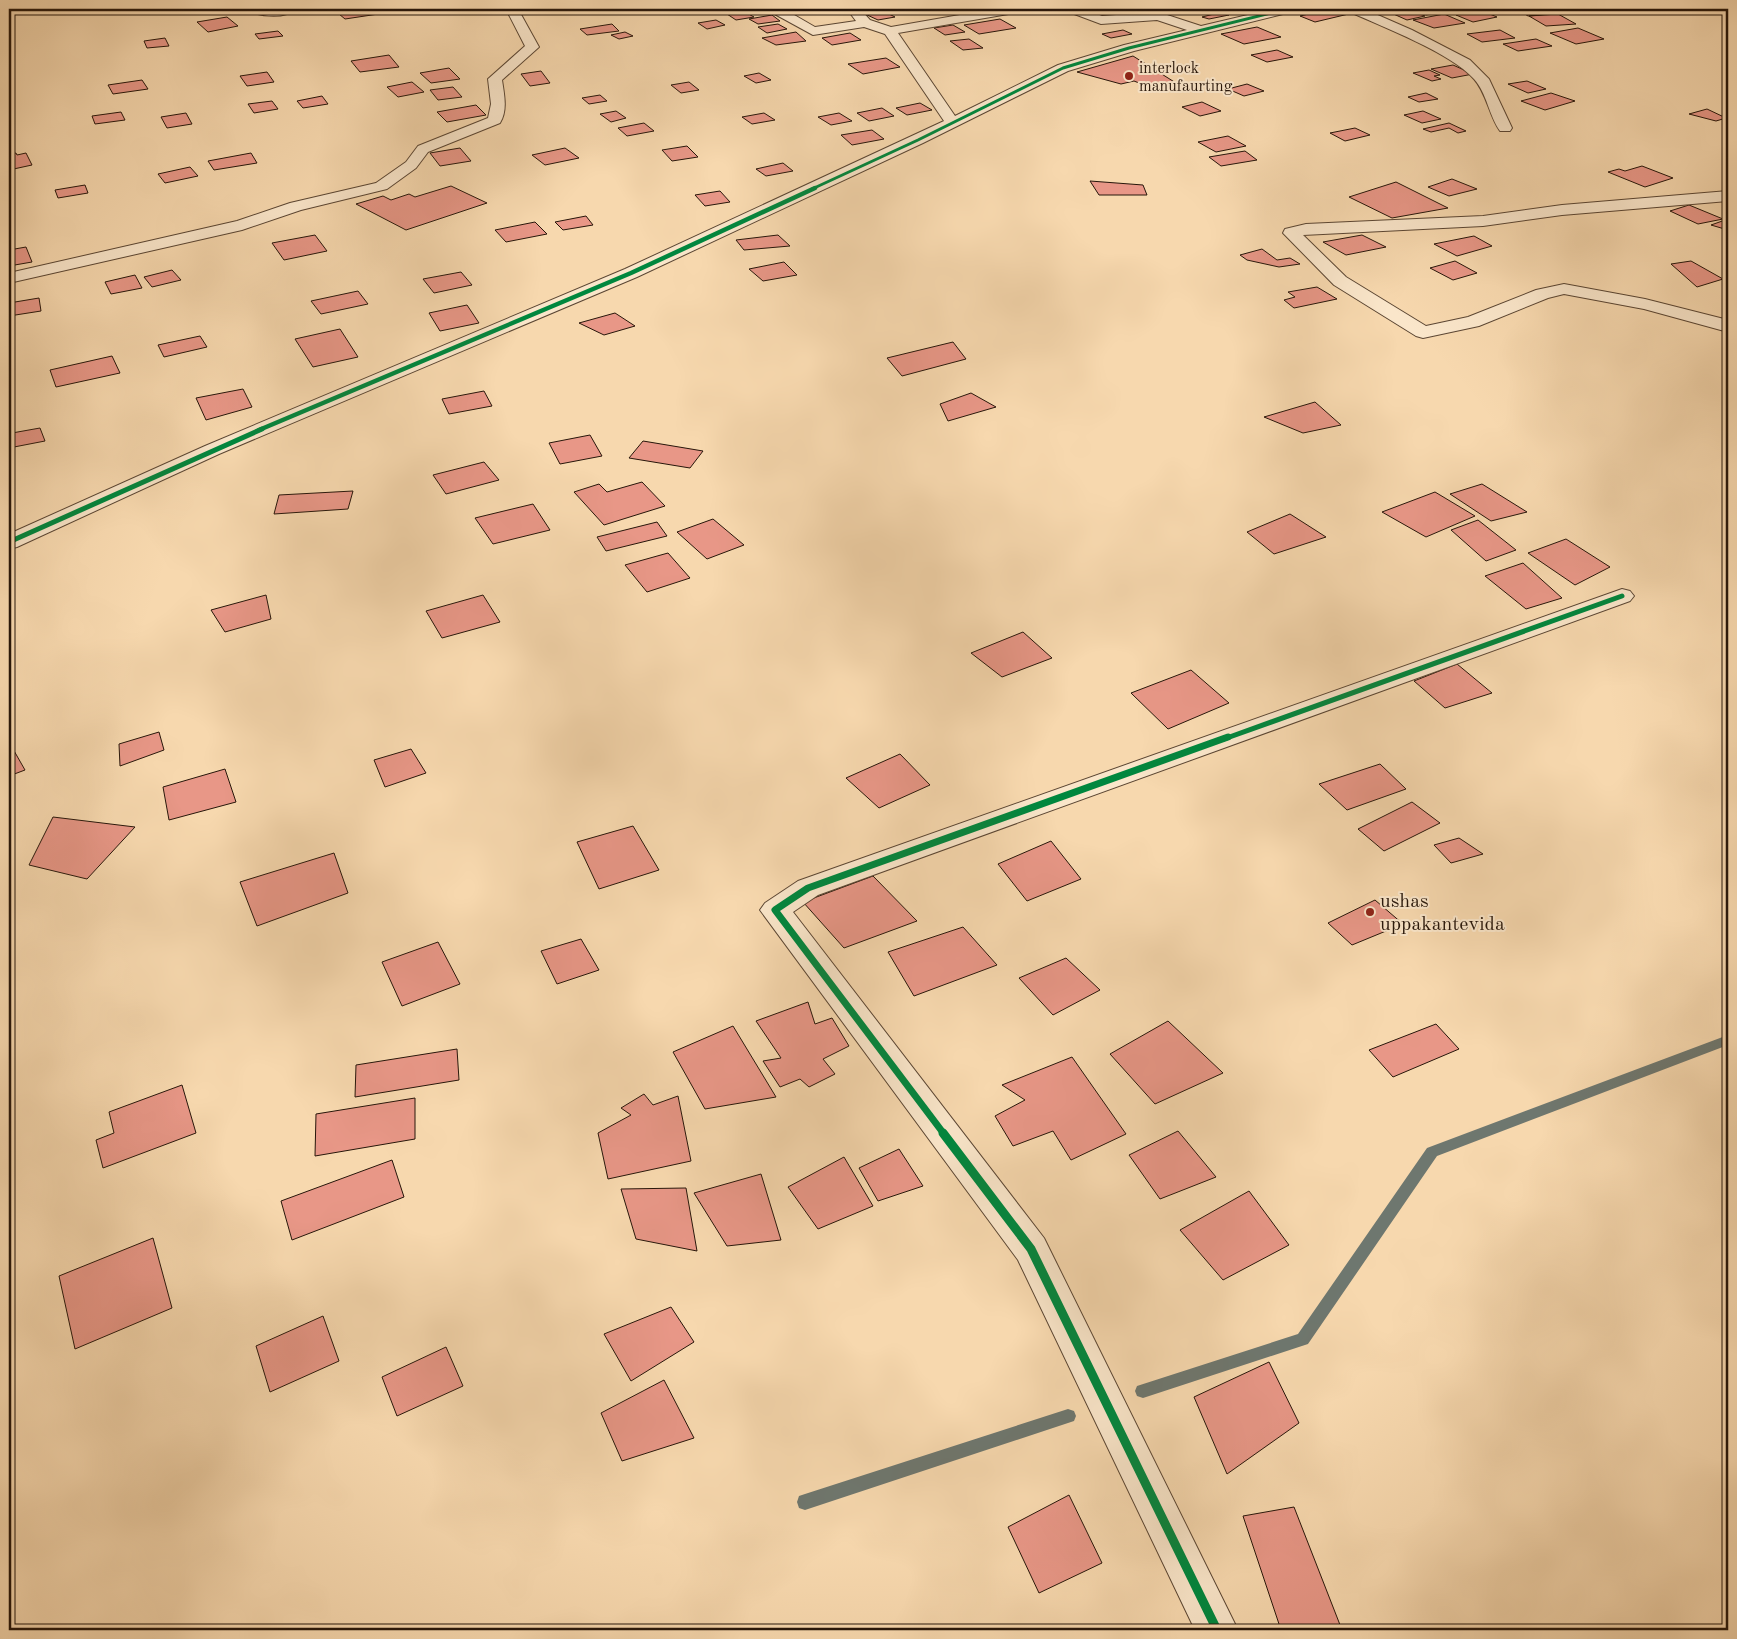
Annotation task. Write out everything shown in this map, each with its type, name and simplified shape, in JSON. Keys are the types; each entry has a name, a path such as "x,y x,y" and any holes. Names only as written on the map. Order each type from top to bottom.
{"street":[{"path":"254,9 263,12 289,9"},
{"path":"9,278 242,226 296,206 381,186 411,165 423,149 495,120 498,104 495,79 532,47 512,9"},
{"path":"775,9 813,31 865,23 890,31 1014,9"},
{"path":"852,9 865,23"},
{"path":"1073,9 1101,20 1158,16 1200,30"},
{"path":"9,542 212,450 631,273 953,123 1063,68 1129,48 1287,9"},
{"path":"1354,9 1407,33 1465,63 1482,79 1505,128"},
{"path":"890,31 953,123"},
{"path":"1728,196 1562,210 1483,220 1306,230 1291,233 1340,281 1423,332 1473,322 1542,294 1564,289 1645,304 1728,326"},
{"path":"1217,1630 1031,1249 775,910 808,888 1622,596"}],"building":[{"path":"333,9 380,9 385,13 345,19"},
{"path":"1330,9 1351,9 1357,12 1315,22 1300,16"},
{"path":"1406,9 1425,16 1407,20 1389,12"},
{"path":"1411,9 1435,9 1443,12 1426,15"},
{"path":"1517,9 1540,9 1549,14 1528,16"},
{"path":"881,10 895,17 878,20 865,14"},
{"path":"1480,10 1497,17 1473,22 1456,15"},
{"path":"745,12 754,17 736,20 727,14"},
{"path":"1222,12 1229,15 1209,19 1202,17"},
{"path":"1444,14 1465,23 1434,28 1413,20"},
{"path":"1558,14 1576,24 1546,26 1529,16"},
{"path":"772,15 780,21 758,24 749,19"},
{"path":"227,17 238,26 208,32 197,22"},
{"path":"1000,19 1016,28 979,34 964,25"},
{"path":"716,20 725,25 707,29 698,23"},
{"path":"612,24 619,31 587,35 580,29"},
{"path":"778,24 787,29 767,33 758,27"},
{"path":"953,25 965,32 945,35 934,28"},
{"path":"1257,27 1281,37 1244,44 1221,34"},
{"path":"1578,28 1604,39 1576,44 1550,33"},
{"path":"1123,30 1132,34 1111,38 1102,34"},
{"path":"1500,30 1515,38 1482,42 1467,34"},
{"path":"278,31 283,36 259,39 255,34"},
{"path":"625,32 633,36 619,39 611,35"},
{"path":"796,32 806,41 776,45 762,38"},
{"path":"850,33 861,40 832,45 822,38"},
{"path":"165,38 169,46 147,48 144,41"},
{"path":"969,39 983,48 963,50 950,41"},
{"path":"1536,39 1552,46 1518,51 1503,44"},
{"path":"1277,50 1293,57 1267,62 1251,55"},
{"path":"389,55 399,67 360,72 351,61"},
{"name":"interlock manufaurting","path":"1133,56 1176,83 1159,91 1134,81 1121,84 1077,72"},
{"path":"886,58 900,67 863,74 848,64"},
{"path":"1453,65 1473,74 1452,78 1431,69"},
{"path":"449,68 460,79 431,83 420,73"},
{"path":"1429,70 1440,75 1434,76 1441,79 1432,81 1413,73"},
{"path":"541,71 550,83 530,86 521,74"},
{"path":"267,72 274,82 247,86 240,76"},
{"path":"759,73 771,80 756,83 744,76"},
{"path":"142,80 148,89 113,94 108,85"},
{"path":"1527,81 1546,89 1528,93 1508,84"},
{"path":"412,82 424,92 398,97 387,87"},
{"path":"689,82 699,90 681,93 671,85"},
{"path":"1247,84 1264,91 1244,96 1228,89"},
{"path":"453,87 462,97 438,100 430,90"},
{"path":"1426,93 1438,99 1419,102 1408,97"},
{"path":"1551,93 1575,101 1545,110 1521,101"},
{"path":"600,95 607,101 589,104 582,98"},
{"path":"322,96 328,104 303,108 297,101"},
{"path":"272,101 278,109 254,113 248,104"},
{"path":"1202,102 1221,111 1200,116 1182,107"},
{"path":"920,103 932,110 907,115 896,108"},
{"path":"476,105 486,115 447,122 437,112"},
{"path":"882,108 894,116 869,121 857,113"},
{"path":"1707,109 1726,118 1716,121 1689,114"},
{"path":"616,111 626,118 611,122 600,114"},
{"path":"1423,111 1441,119 1422,123 1404,115"},
{"path":"121,112 125,120 95,124 92,116"},
{"path":"186,113 192,124 167,128 161,117"},
{"path":"764,113 775,120 752,124 742,117"},
{"path":"839,113 852,121 831,125 818,117"},
{"path":"644,123 654,131 627,136 618,128"},
{"path":"1449,123 1466,131 1458,133 1449,128 1431,132 1423,129"},
{"path":"1355,128 1370,135 1345,141 1330,133"},
{"path":"872,130 884,139 852,145 841,135"},
{"path":"1228,136 1246,146 1216,152 1198,142"},
{"path":"687,146 698,157 672,161 662,150"},
{"path":"460,148 471,161 440,166 430,153"},
{"path":"565,148 579,158 545,165 532,155"},
{"path":"1245,151 1257,160 1221,166 1209,157"},
{"path":"16,153 17,155 26,153 32,165 9,170 9,154"},
{"path":"251,153 257,163 214,170 208,161"},
{"path":"783,163 793,171 766,176 756,169"},
{"path":"1642,166 1673,178 1645,187 1608,172 1619,169 1625,171"},
{"path":"190,167 198,176 165,183 158,174"},
{"path":"1452,179 1477,189 1449,196 1428,187"},
{"path":"1090,181 1143,185 1147,195 1099,195"},
{"path":"1396,182 1448,208 1392,218 1349,197"},
{"path":"85,185 88,193 58,198 55,190"},
{"path":"451,186 487,203 406,230 356,204 383,196 391,200 409,194 415,197"},
{"path":"720,191 730,202 705,206 695,195"},
{"path":"1689,205 1723,219 1698,224 1670,211"},
{"path":"586,216 593,225 563,230 555,222"},
{"path":"1728,219 1728,230 1711,225"},
{"path":"535,222 547,234 506,242 495,230"},
{"path":"315,235 327,251 284,260 272,243"},
{"path":"778,235 790,246 744,250 736,240"},
{"path":"1362,235 1386,247 1346,255 1323,242"},
{"path":"1474,236 1492,246 1457,256 1434,244"},
{"path":"26,247 32,262 9,266 9,250"},
{"path":"1262,249 1277,260 1290,258 1300,264 1279,267 1247,260 1240,255"},
{"path":"1455,261 1477,273 1453,280 1430,268"},
{"path":"1691,261 1723,279 1697,287 1671,264"},
{"path":"784,262 797,275 763,281 749,269"},
{"path":"172,270 181,280 152,287 144,277"},
{"path":"461,272 472,285 434,293 423,279"},
{"path":"135,275 142,288 111,294 105,282"},
{"path":"1317,287 1337,299 1294,308 1284,300 1295,297 1288,292"},
{"path":"358,291 368,304 321,314 311,301"},
{"path":"39,298 41,311 9,316 9,303"},
{"path":"467,305 479,323 440,331 429,313"},
{"path":"615,313 635,326 604,335 579,323"},
{"path":"340,329 358,357 313,367 295,339"},
{"path":"200,336 207,347 164,357 158,345"},
{"path":"953,342 966,359 902,376 887,358"},
{"path":"112,356 120,373 56,387 50,370"},
{"path":"243,389 252,407 206,420 196,398"},
{"path":"484,391 492,406 449,414 442,399"},
{"path":"971,393 996,407 948,421 940,404"},
{"path":"1315,402 1341,425 1303,433 1264,417"},
{"path":"40,428 45,441 14,447 12,433"},
{"path":"590,435 602,456 560,464 549,443"},
{"path":"643,441 703,451 690,468 629,458"},
{"path":"484,462 499,480 446,494 433,475"},
{"path":"642,482 665,506 604,525 574,492 599,484 607,492"},
{"path":"1482,484 1527,512 1491,521 1450,494"},
{"path":"353,491 348,509 274,514 279,495"},
{"path":"1435,492 1475,516 1426,537 1382,512"},
{"path":"533,504 550,530 493,544 475,518"},
{"path":"1290,514 1326,537 1274,554 1247,532"},
{"path":"713,519 744,545 707,559 677,532"},
{"path":"1478,520 1516,550 1486,561 1451,530"},
{"path":"657,522 667,536 606,551 597,537"},
{"path":"1566,539 1610,567 1575,585 1528,553"},
{"path":"668,553 690,578 647,592 625,565"},
{"path":"1523,563 1562,598 1526,609 1485,576"},
{"path":"266,595 271,619 225,632 211,610"},
{"path":"483,595 500,622 442,638 426,611"},
{"path":"1023,632 1052,658 1002,677 971,653"},
{"path":"1457,664 1492,693 1445,708 1414,681"},
{"path":"1191,670 1229,703 1168,729 1131,693"},
{"path":"159,732 164,750 120,766 119,744"},
{"path":"9,742 25,770 9,776"},
{"path":"411,749 426,773 385,787 374,760"},
{"path":"900,754 930,785 879,808 846,778"},
{"path":"1380,764 1406,789 1347,810 1319,784"},
{"path":"225,769 236,802 169,820 163,787"},
{"path":"1412,802 1440,823 1384,851 1358,829"},
{"path":"53,817 135,827 87,879 29,865"},
{"path":"633,826 659,870 599,889 577,842"},
{"path":"1459,838 1483,854 1451,863 1434,845"},
{"path":"1051,841 1081,879 1027,901 998,864"},
{"path":"334,853 348,893 257,926 240,882"},
{"path":"873,876 917,921 844,948 803,902"},
{"name":"ushas uppakantevida","path":"1375,900 1403,924 1352,945 1328,923"},
{"path":"963,927 997,965 914,996 888,952"},
{"path":"581,939 599,970 557,984 541,951"},
{"path":"438,942 460,984 402,1006 382,962"},
{"path":"1066,958 1100,990 1053,1015 1019,978"},
{"path":"808,1002 815,1024 832,1018 849,1046 823,1059 835,1074 809,1087 800,1079 780,1087 763,1061 781,1058 756,1021"},
{"path":"1168,1021 1223,1073 1155,1104 1110,1054"},
{"path":"1436,1024 1459,1049 1393,1077 1369,1050"},
{"path":"733,1026 776,1097 705,1109 673,1052"},
{"path":"457,1049 459,1080 355,1097 356,1065"},
{"path":"1072,1057 1126,1134 1071,1160 1053,1131 1013,1146 995,1116 1025,1100 1002,1085"},
{"path":"182,1085 196,1133 103,1168 96,1140 114,1133 109,1112"},
{"path":"644,1094 653,1105 678,1096 691,1161 608,1179 598,1133 631,1115 621,1108"},
{"path":"415,1098 415,1139 315,1156 316,1114"},
{"path":"1178,1131 1216,1177 1160,1199 1129,1155"},
{"path":"899,1149 923,1186 878,1201 859,1168"},
{"path":"844,1157 873,1206 818,1229 788,1187"},
{"path":"392,1160 404,1197 292,1240 281,1201"},
{"path":"761,1174 781,1240 727,1246 694,1193"},
{"path":"686,1188 697,1251 636,1239 621,1189"},
{"path":"1249,1191 1289,1245 1223,1280 1180,1230"},
{"path":"153,1238 172,1308 75,1349 59,1276"},
{"path":"671,1307 694,1342 631,1381 604,1334"},
{"path":"323,1316 339,1361 270,1392 256,1346"},
{"path":"446,1347 463,1386 397,1416 382,1377"},
{"path":"1269,1362 1299,1423 1227,1474 1194,1397"},
{"path":"664,1380 694,1438 622,1461 601,1413"},
{"path":"1069,1495 1102,1563 1039,1593 1008,1527"},
{"path":"1294,1507 1342,1630 1281,1630 1243,1516"}],"waterway":[{"path":"1143,1391 1303,1339 1432,1152 1728,1040"},
{"path":"805,1502 1068,1416"}],"cycle path":[{"path":"9,542 212,450 631,273 918,140 1063,68 1129,48 1287,9"},
{"path":"1217,1630 1031,1249 775,910 808,888 1622,596"}],"place":[{"name":"interlock manufaurting","path":"1129,76"},
{"name":"ushas uppakantevida","path":"1370,912"}]}
